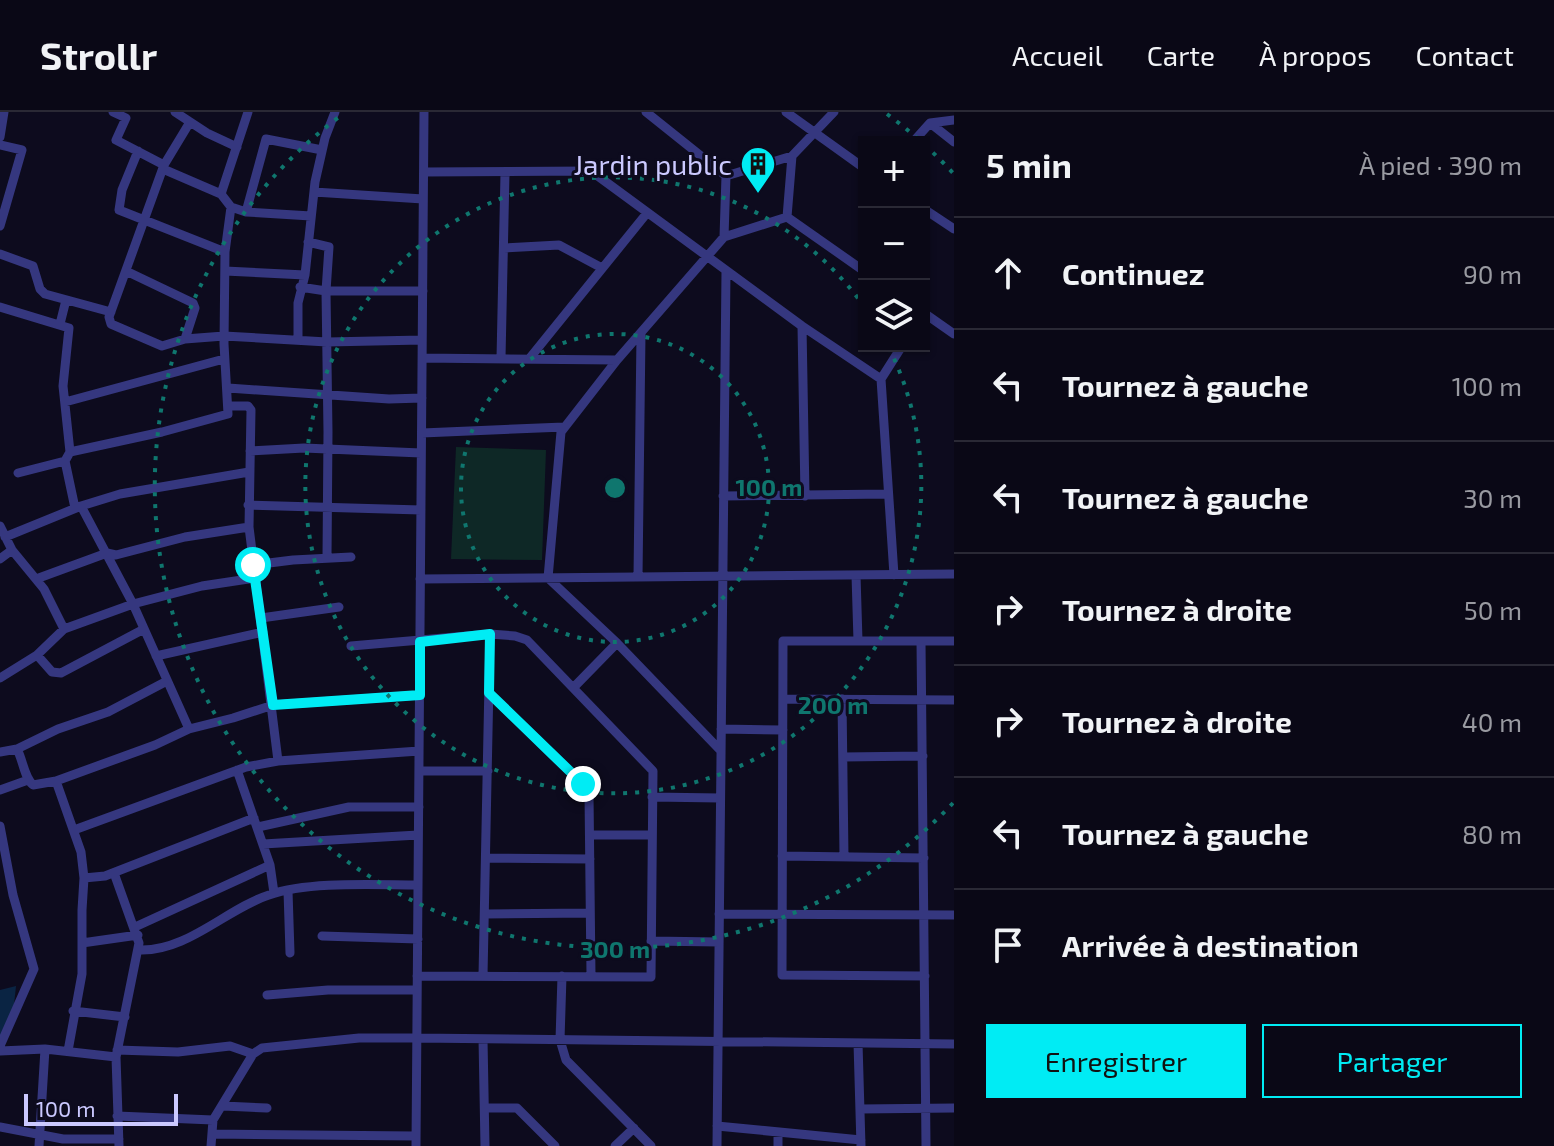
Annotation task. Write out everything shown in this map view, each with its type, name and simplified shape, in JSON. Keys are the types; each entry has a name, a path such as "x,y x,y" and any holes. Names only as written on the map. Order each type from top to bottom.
{"street":[{"path":"0,137 4,112"},
{"path":"113,112 126,118 116,140 221,194 231,207 246,212 311,216"},
{"path":"175,112 237,147"},
{"path":"221,194 248,112"},
{"path":"298,340 300,287 305,275 314,192 322,150 335,112"},
{"path":"212,1134 416,1141 424,112"},
{"path":"646,112 726,176"},
{"path":"786,112 858,164"},
{"path":"726,176 792,156 834,112"},
{"path":"918,136 930,123 954,120"},
{"path":"190,122 164,167 142,221 111,312 113,327 168,346 185,339 224,336 327,342 422,340"},
{"path":"930,123 954,142"},
{"path":"246,212 266,139 322,150"},
{"path":"0,145 22,150 4,202 0,226"},
{"path":"138,151 122,190 119,210 225,252"},
{"path":"787,217 792,156"},
{"path":"424,172 591,171 707,258 881,379"},
{"path":"501,358 505,173"},
{"path":"724,237 726,176"},
{"path":"314,192 423,199"},
{"path":"18,473 228,414 230,406 224,359 225,252 231,207"},
{"path":"529,359 647,213"},
{"path":"930,213 954,229"},
{"path":"548,578 559,438 564,427 617,360 724,237 787,217"},
{"path":"787,217 858,267"},
{"path":"308,242 329,247 326,291 327,558"},
{"path":"504,248 559,245 602,268"},
{"path":"0,254 33,266 40,289 45,294 111,312"},
{"path":"126,271 193,303 195,308 185,339"},
{"path":"225,271 305,275"},
{"path":"717,1146 726,271"},
{"path":"300,287 326,291 423,291"},
{"path":"60,324 66,300"},
{"path":"0,307 68,326 70,330 63,379 68,457 78,507 107,553 133,604 189,729"},
{"path":"930,317 954,334"},
{"path":"802,326 805,496"},
{"path":"638,577 641,334"},
{"path":"894,575 881,379 898,352"},
{"path":"422,358 617,360"},
{"path":"65,402 224,359"},
{"path":"228,388 422,398"},
{"path":"230,406 251,409 249,527 278,761"},
{"path":"422,433 564,427"},
{"path":"250,451 288,448 421,453"},
{"path":"5,537 78,507 134,491 249,472"},
{"path":"723,496 888,494"},
{"path":"248,505 421,510"},
{"path":"0,526 12,550 36,579 64,629"},
{"path":"36,579 107,553 116,555 185,537 249,527"},
{"path":"0,559 12,550"},
{"path":"253,565 351,557"},
{"path":"420,579 954,574"},
{"path":"856,575 858,641"},
{"path":"0,678 37,655 64,629 133,604 202,586 255,578"},
{"path":"548,578 617,643 721,751"},
{"path":"261,618 339,607"},
{"path":"37,655 52,672 61,673 144,629"},
{"path":"156,656 263,632"},
{"path":"483,976 490,634"},
{"path":"351,646 490,634 527,640 653,771 651,977 417,976"},
{"path":"925,976 782,975 783,641 954,641"},
{"path":"921,641 926,1146"},
{"path":"574,687 617,643"},
{"path":"0,752 17,749 41,735 108,712 167,681"},
{"path":"489,693 589,794 591,976"},
{"path":"17,749 28,780 33,785 56,781 141,751 189,729 273,705 420,695"},
{"path":"783,699 954,700"},
{"path":"842,699 844,857"},
{"path":"721,729 783,730"},
{"path":"74,830 237,770 278,761 419,751"},
{"path":"843,757 923,756"},
{"path":"237,770 270,865 274,893"},
{"path":"419,771 488,771"},
{"path":"0,790 28,780"},
{"path":"56,781 83,860 84,878 82,974 68,1051"},
{"path":"652,797 720,798"},
{"path":"84,878 99,878 256,823 349,807 419,807"},
{"path":"0,826 13,895 34,969 0,1049 117,1053 178,1052 230,1046 253,1054"},
{"path":"263,844 418,835"},
{"path":"590,835 652,835"},
{"path":"782,856 924,858"},
{"path":"486,858 590,859"},
{"path":"82,943 136,931 270,865"},
{"path":"0,1127 39,1140 119,1142 117,1053 139,950 136,931 114,873"},
{"path":"139,950 164,947 192,936 274,893 418,885"},
{"path":"288,891 290,953"},
{"path":"485,914 590,913"},
{"path":"719,914 954,915"},
{"path":"322,936 418,939"},
{"path":"651,941 719,942"},
{"path":"562,976 560,1040 566,1060 651,1146"},
{"path":"267,995 328,990 417,990"},
{"path":"73,1011 125,1017"},
{"path":"211,1146 213,1120 253,1054 262,1048 319,1041 417,1038 954,1044"},
{"path":"483,1039 485,1146"},
{"path":"717,1126 861,1143 858,1043"},
{"path":"39,1140 45,1049"},
{"path":"223,1106 267,1108"},
{"path":"485,1108 517,1108 555,1146"},
{"path":"860,1109 954,1108"},
{"path":"117,1116 213,1120"},
{"path":"615,1146 634,1128"},
{"path":"778,1132 778,1146"}],"green space":[{"path":"456,447 546,450 542,560 451,559"}],"water":[{"path":"16,986 14,1005 0,1039 0,990"}],"place":[{"name":"Jardin public","path":"758,195"}],"route":[{"path":"253,565 273,705 420,695 420,642 490,634 489,693 583,784"}]}
